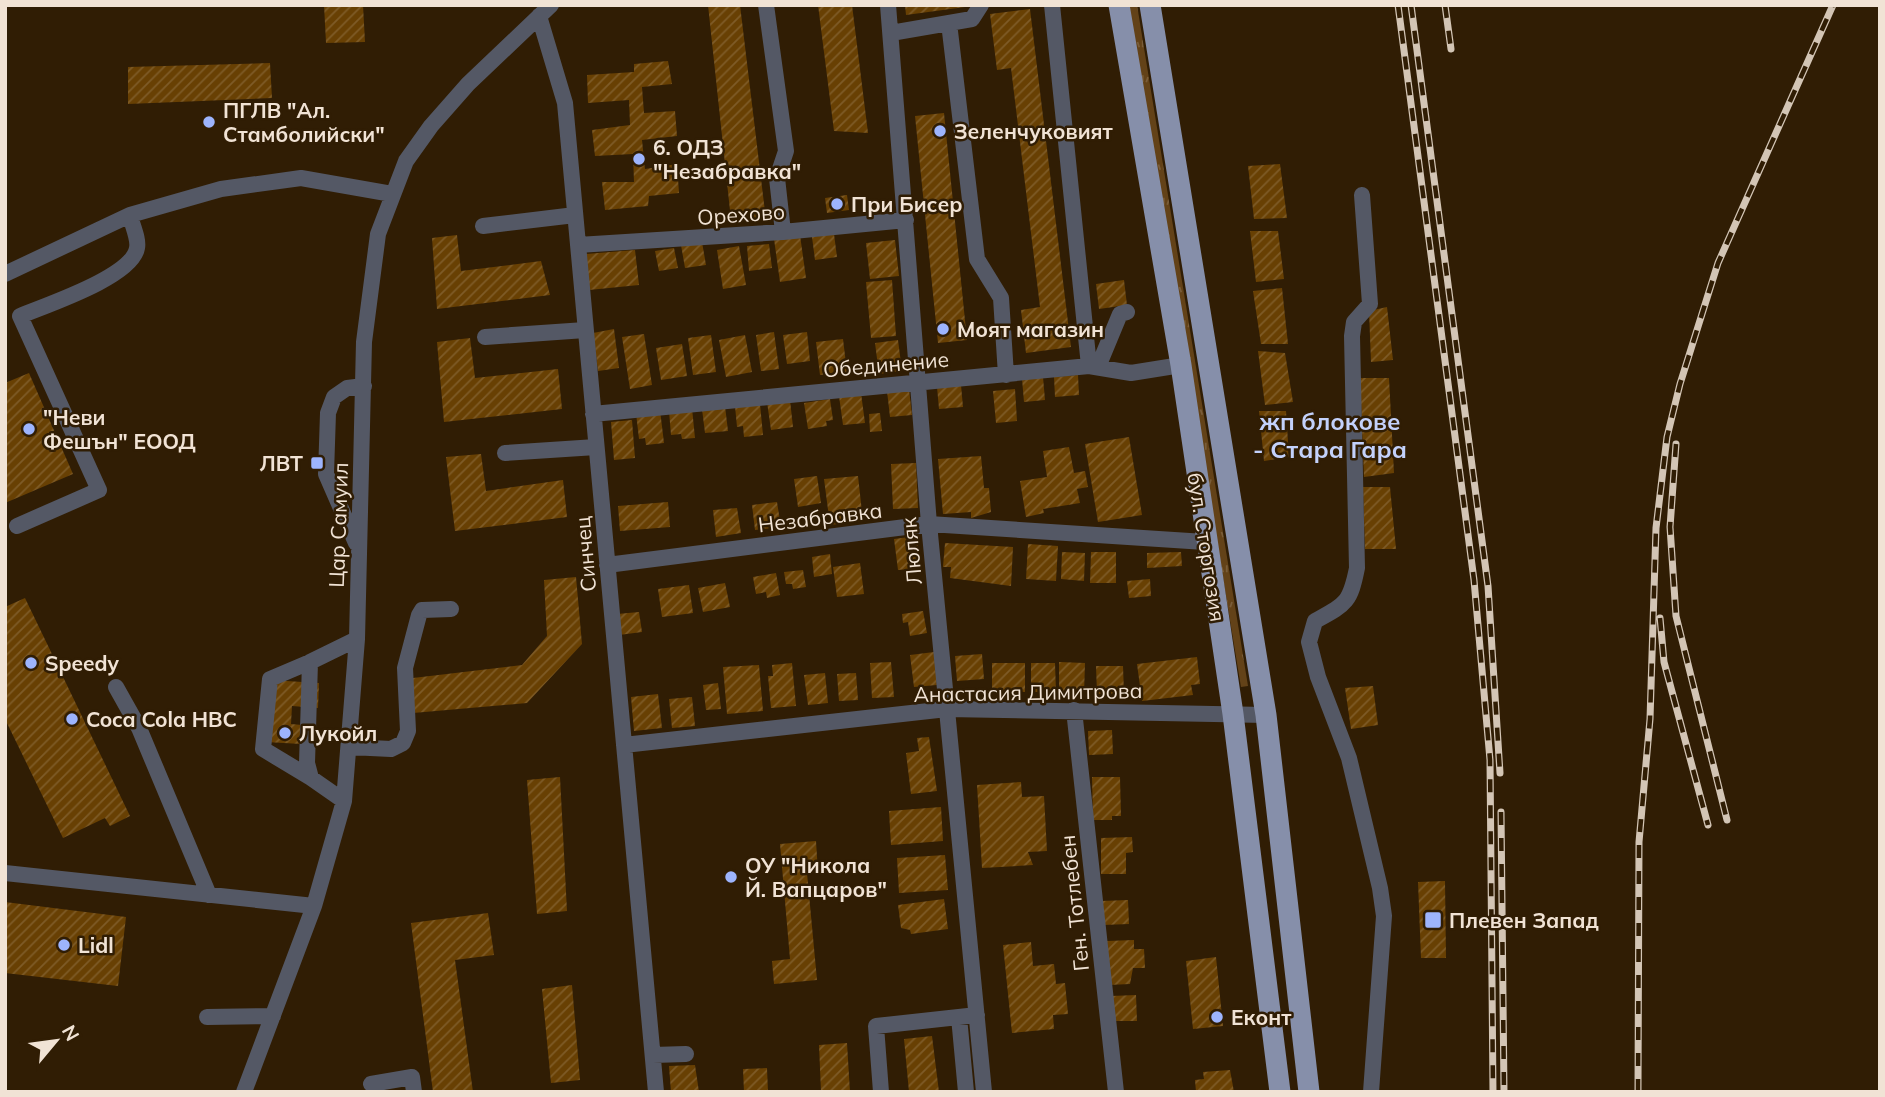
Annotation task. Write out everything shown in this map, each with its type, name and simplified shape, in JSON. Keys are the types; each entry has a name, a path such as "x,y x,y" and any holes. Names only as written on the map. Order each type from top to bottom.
{"main road":[{"name":"бул. Сторгозия","path":"1119,5 1181,365 1205,542 1233,714 1280,1092"},
{"name":"бул. Сторгозия","path":"1150,5 1266,715 1309,1092"}],"street":[{"path":"766,5 786,151 777,177 783,232"},
{"name":"Люляк","path":"888,5 920,382 929,524 984,1092"},
{"path":"891,33 972,19 981,5"},
{"path":"1052,5 1093,366"},
{"name":"Цар Самуил","path":"244,1092 314,906 344,801 357,639 358,547 370,279 379,234 406,161 431,126 468,84 545,10"},
{"name":"Синчец","path":"545,10 565,103 656,1092"},
{"path":"949,23 977,258 1000,298 1006,375"},
{"path":"5,274 130,215 221,189 302,178 392,194"},
{"path":"1362,195 1370,304 1354,322 1352,336 1357,568 1351,596 1344,605 1315,621 1309,642 1318,677 1349,758 1381,888 1384,916 1371,1092"},
{"path":"17,526 99,490 20,316 99,282 132,260 138,247 130,215"},
{"path":"483,226 575,215"},
{"name":"Орехово","path":"578,245 783,232 906,220"},
{"path":"1093,366 1120,314 1127,313"},
{"path":"485,337 585,330"},
{"name":"Обединение","path":"593,414 1093,366 1132,373 1181,365"},
{"path":"358,547 326,474 328,413 334,397 347,388 364,386"},
{"path":"505,453 596,447"},
{"name":"Незабравка","path":"607,565 929,524 1205,542"},
{"path":"350,747 391,748 403,743 408,731 405,668 419,615 422,610 451,609"},
{"path":"344,801 263,749 270,679 357,639"},
{"path":"310,662 307,763 311,778"},
{"path":"116,687 139,728 209,895"},
{"name":"Анастасия Димитрова","path":"624,745 947,709 1266,715"},
{"name":"Ген. Тотлебен","path":"1074,710 1116,1092"},
{"path":"5,873 314,906"},
{"path":"881,1092 876,1026 977,1015"},
{"path":"207,1017 273,1016"},
{"path":"959,1017 966,1092"},
{"path":"653,1055 686,1054"},
{"path":"372,1084 412,1077 414,1092"}],"green space":[{"path":"1129,5 1137,5 1248,686 1241,687"}],"building":[{"path":"324,5 363,5 365,42 326,43"},
{"path":"708,5 740,5 766,220 731,220"},
{"path":"818,5 852,5 868,133 834,131"},
{"path":"905,5 965,5 965,7 906,15"},
{"path":"1030,9 1071,347 1026,353 1021,310 1040,307 1011,68 997,70 990,14"},
{"path":"668,61 672,84 642,87 644,113 675,111 677,136 642,140 645,169 677,164 679,193 649,196 648,206 605,210 602,182 634,182 633,154 595,156 592,130 630,125 629,100 588,103 587,75 634,72 634,64"},
{"path":"270,63 272,98 128,104 128,67"},
{"path":"944,113 967,340 938,343 915,116"},
{"path":"1280,164 1287,218 1254,219 1248,166"},
{"name":"При Бисер","path":"847,195 849,210 827,213 825,198"},
{"path":"1250,231 1278,231 1284,279 1256,282"},
{"path":"834,234 837,257 815,260 812,237"},
{"path":"457,235 461,271 541,261 550,295 437,309 432,238"},
{"path":"800,235 806,278 780,282 774,239"},
{"path":"895,240 899,276 870,279 866,243"},
{"path":"702,242 706,265 685,268 681,245"},
{"path":"769,244 772,268 749,271 747,246"},
{"path":"739,246 746,285 723,289 717,250"},
{"path":"674,248 678,268 659,271 655,251"},
{"path":"635,250 639,285 589,290 586,254"},
{"path":"892,280 896,336 871,338 866,282"},
{"path":"1124,280 1127,305 1099,309 1096,284"},
{"path":"1282,288 1288,344 1261,344 1253,291"},
{"path":"1387,307 1393,360 1371,362 1369,311"},
{"path":"614,329 619,368 598,371 593,333"},
{"path":"774,332 779,369 761,371 756,335"},
{"path":"807,332 810,361 787,364 783,335"},
{"path":"644,334 652,385 630,389 622,337"},
{"path":"711,335 716,372 693,375 688,338"},
{"path":"745,335 752,372 726,377 719,340"},
{"path":"470,338 475,378 558,369 562,409 444,422 437,342"},
{"path":"843,339 847,372 820,375 816,342"},
{"path":"898,340 902,371 879,374 875,343"},
{"path":"682,344 687,376 661,380 656,348"},
{"path":"1258,351 1285,353 1293,402 1265,405"},
{"name":"\"Неви Фешън\" ЕООД","path":"29,373 73,474 5,503 5,383"},
{"path":"1078,375 1079,395 1055,397 1054,377"},
{"path":"1043,377 1045,400 1024,402 1022,379"},
{"path":"1360,378 1389,378 1394,473 1364,477"},
{"path":"961,385 963,407 939,409 937,387"},
{"path":"909,389 912,415 890,417 887,391"},
{"path":"1015,389 1017,421 996,423 993,391"},
{"path":"861,393 865,423 843,425 839,396"},
{"path":"830,399 833,420 826,421 827,426 808,429 804,403"},
{"path":"790,400 793,427 771,430 767,402"},
{"path":"760,404 763,435 744,437 743,426 737,427 735,406"},
{"path":"725,406 728,431 705,433 702,409"},
{"path":"692,408 695,438 682,439 681,434 671,435 669,411"},
{"path":"660,410 664,443 646,445 645,438 639,439 636,413"},
{"path":"1259,411 1286,411 1289,457 1264,461"},
{"path":"880,413 882,431 870,432 869,414"},
{"path":"632,420 635,458 614,460 611,422"},
{"path":"1129,437 1142,515 1098,522 1085,444"},
{"path":"1069,447 1074,473 1085,471 1088,487 1077,489 1080,503 1043,509 1044,513 1026,517 1020,481 1047,477 1043,451"},
{"path":"481,454 486,491 563,480 567,517 455,531 446,457"},
{"path":"981,456 984,488 989,488 991,512 971,518 971,512 943,514 938,459"},
{"path":"916,463 918,508 893,509 891,464"},
{"path":"817,476 821,503 798,507 794,479"},
{"path":"858,476 863,521 830,525 824,479"},
{"path":"1363,487 1390,487 1396,549 1365,549"},
{"path":"668,502 670,527 620,531 618,506"},
{"path":"777,502 781,527 755,530 752,505"},
{"path":"737,508 741,533 716,537 713,510"},
{"path":"917,536 920,568 898,570 894,539"},
{"path":"945,543 1013,547 1011,586 950,578 951,567 943,567"},
{"path":"1028,544 1058,546 1056,581 1026,579"},
{"path":"1062,552 1085,553 1084,581 1061,579"},
{"path":"1091,552 1116,552 1116,583 1090,583"},
{"path":"1181,552 1182,566 1147,568 1147,553"},
{"path":"830,554 832,574 814,577 812,557"},
{"path":"860,563 864,594 837,597 833,567"},
{"path":"803,570 806,587 793,589 792,584 786,584 784,572"},
{"path":"776,573 780,595 767,598 766,592 756,594 753,577"},
{"path":"576,577 582,644 527,703 413,713 413,678 522,665 547,636 544,580"},
{"path":"1150,579 1151,596 1129,598 1127,581"},
{"path":"725,583 730,607 703,612 698,588"},
{"path":"689,585 693,613 662,617 658,589"},
{"name":"Speedy","path":"25,598 130,816 110,826 105,818 63,838 5,719 5,607"},
{"path":"923,611 927,633 910,636 908,622 903,623 902,614"},
{"path":"639,612 642,632 619,635 617,614"},
{"path":"934,652 937,685 914,687 910,655"},
{"path":"982,654 984,679 957,681 955,656"},
{"path":"1197,657 1200,684 1191,685 1193,695 1142,701 1137,664"},
{"path":"891,662 894,697 872,698 870,663"},
{"path":"1059,662 1085,663 1084,695 1059,694"},
{"path":"792,663 796,706 771,708 768,676 773,676 772,665"},
{"path":"992,663 1025,663 1025,692 992,691"},
{"path":"1031,663 1055,663 1056,692 1031,692"},
{"path":"759,665 763,711 727,714 723,667"},
{"path":"1096,666 1123,666 1124,693 1097,694"},
{"path":"825,673 828,703 808,705 804,675"},
{"path":"856,673 858,700 839,701 837,674"},
{"path":"270,680 319,683 318,708 292,706 291,724 302,725 301,744 266,742"},
{"path":"718,683 721,709 706,710 703,685"},
{"path":"1373,686 1378,725 1351,729 1345,688"},
{"path":"658,694 662,728 634,731 631,697"},
{"path":"692,697 695,726 672,728 669,699"},
{"path":"1112,730 1113,754 1089,755 1088,731"},
{"path":"929,737 937,791 911,794 906,753 919,751 917,738"},
{"path":"560,777 567,911 537,914 527,780"},
{"path":"1092,777 1120,777 1121,816 1112,816 1112,820 1093,820"},
{"path":"1021,782 1022,797 1044,796 1047,851 1028,852 1033,865 982,868 977,785"},
{"path":"941,807 943,841 891,845 889,811"},
{"path":"1132,837 1133,852 1126,853 1126,874 1101,874 1101,838"},
{"path":"816,841 818,872 807,873 817,980 774,984 772,961 790,959 780,844"},
{"path":"945,855 948,890 899,893 897,858"},
{"name":"Плевен Запад","path":"1445,881 1446,958 1421,958 1418,882"},
{"path":"944,899 948,929 911,934 910,930 901,928 898,905"},
{"path":"1128,900 1129,924 1103,925 1101,901"},
{"name":"Lidl","path":"5,902 126,917 118,986 5,973"},
{"path":"488,913 494,955 455,960 473,1092 433,1092 411,923"},
{"path":"1134,940 1134,949 1144,949 1145,968 1133,968 1130,984 1109,985 1107,941"},
{"path":"1031,942 1033,966 1054,964 1056,984 1065,983 1068,1014 1053,1015 1054,1029 1012,1033 1003,945"},
{"path":"1216,957 1223,1026 1193,1029 1186,961"},
{"path":"572,985 580,1080 551,1083 542,989"},
{"path":"1136,995 1137,1021 1112,1021 1111,996"},
{"path":"932,1036 939,1092 909,1092 904,1039"},
{"path":"847,1043 850,1092 821,1092 819,1045"},
{"path":"695,1065 699,1092 671,1092 669,1066"},
{"path":"767,1068 768,1092 744,1092 743,1069"},
{"path":"1230,1070 1234,1092 1196,1092 1195,1080 1204,1079 1203,1072"}],"railway":[{"path":"1398,5 1474,580 1490,760 1493,1092"},
{"path":"1411,5 1488,586 1500,773"},
{"path":"1445,5 1451,49"},
{"path":"1638,1092 1639,842 1650,719 1656,528 1667,437 1680,384 1718,263 1833,5"},
{"path":"1676,444 1670,527 1676,616 1727,820"},
{"path":"1660,618 1664,662 1708,825"},
{"path":"1501,812 1504,1092"}],"place":[{"name":"ПГЛВ \"Ал. Стамболийски\"","path":"209,122"},
{"name":"Зеленчуковият","path":"940,131"},
{"name":"6. ОДЗ \"Незабравка\"","path":"639,159"},
{"name":"При Бисер","path":"837,204"},
{"name":"Моят магазин","path":"943,329"},
{"name":"\"Неви Фешън\" ЕООД","path":"29,429"},
{"name":"ЛВТ","path":"317,463"},
{"name":"Speedy","path":"31,663"},
{"name":"Coca Cola HBC","path":"72,719"},
{"name":"Лукойл","path":"285,733"},
{"name":"ОУ \"Никола Й. Вапцаров\"","path":"731,877"},
{"name":"Плевен Запад","path":"1433,920"},
{"name":"Lidl","path":"64,945"},
{"name":"Еконт","path":"1217,1017"}],"district":[{"name":"жп блокове - Стара Гара","path":"1330,435"}]}
